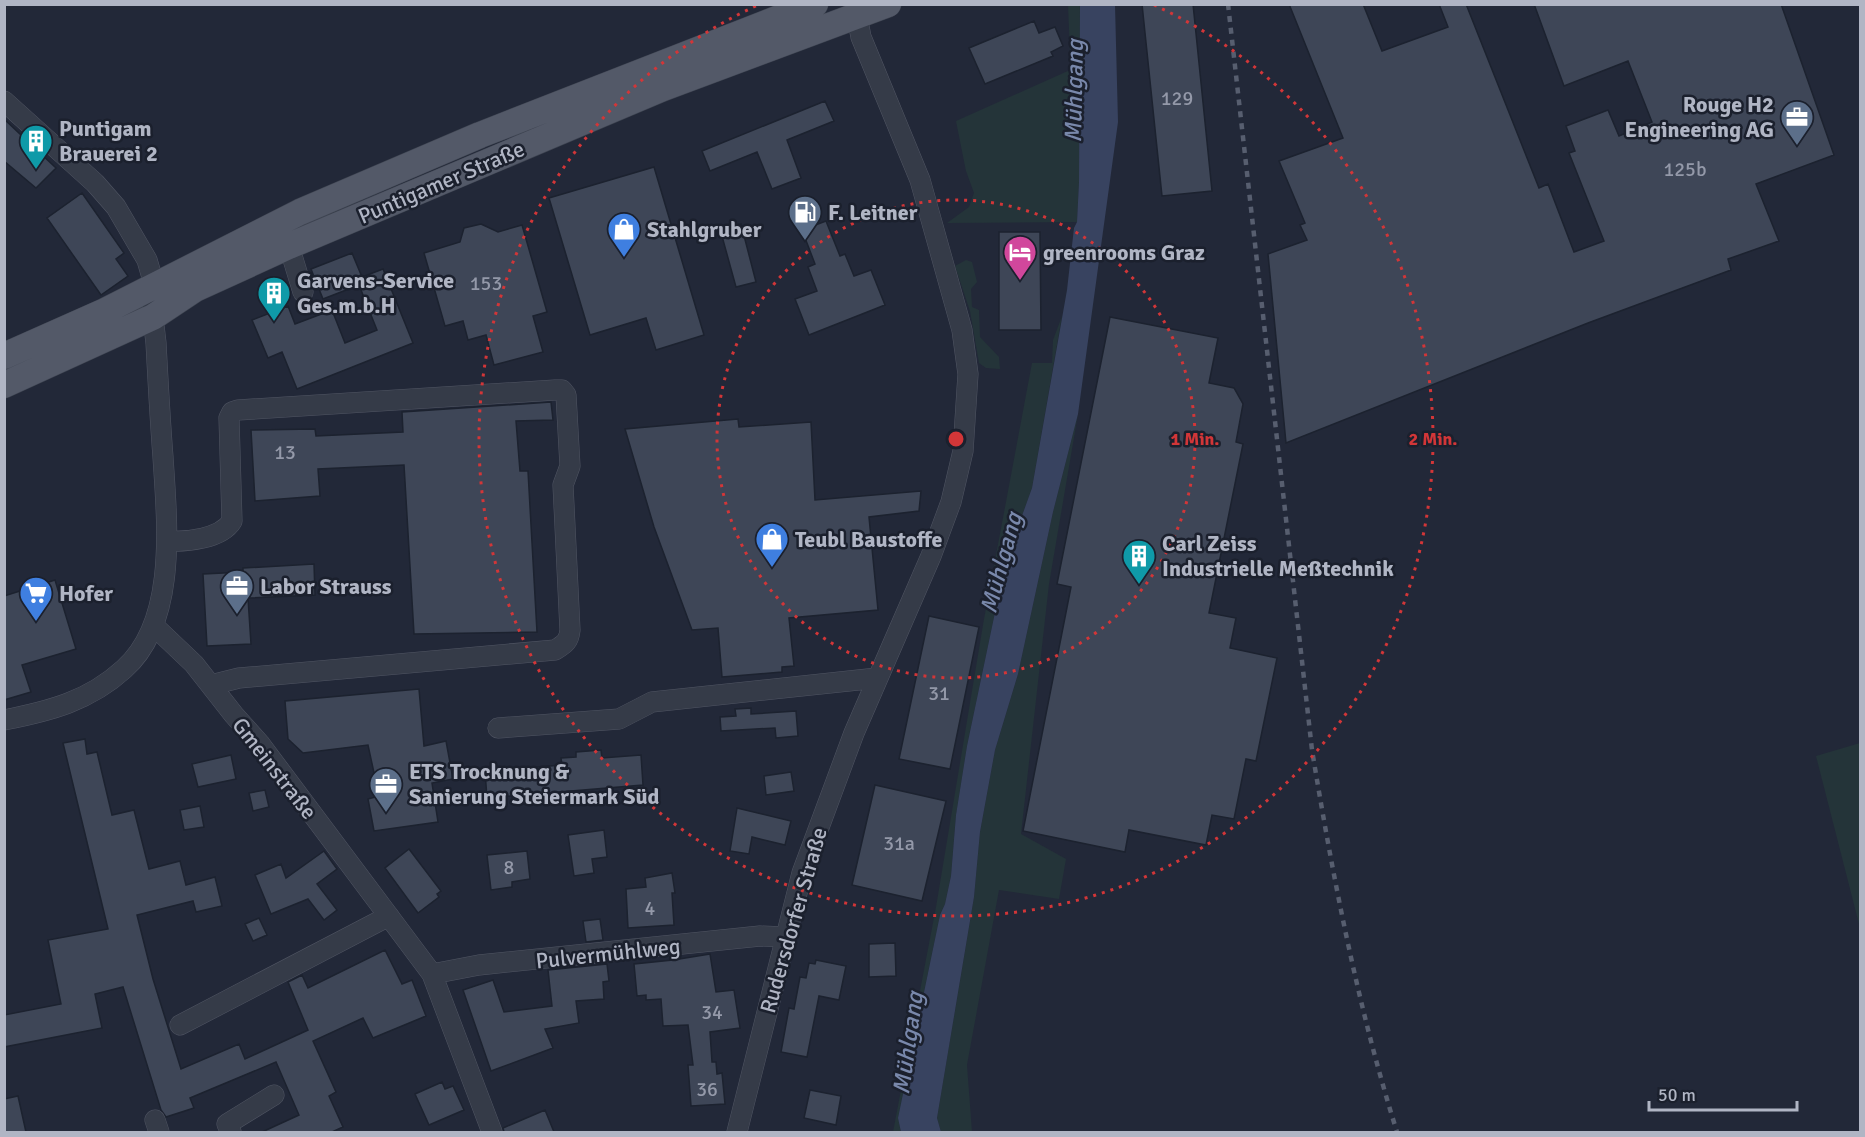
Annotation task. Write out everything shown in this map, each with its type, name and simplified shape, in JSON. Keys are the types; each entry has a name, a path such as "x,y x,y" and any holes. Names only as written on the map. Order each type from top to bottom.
{"main road":[{"name":"Puntigamer Straße","path":"4,356 103,312 300,212 470,139 815,4"},
{"name":"Puntigamer Straße","path":"4,385 153,317 195,289 289,246 852,8 888,4"}],"street":[{"name":"Rudersdorfer Straße","path":"737,1132 802,873 854,733 931,556 951,502 963,450 968,374 962,330 920,180 861,37 852,8"},
{"path":"4,101 94,183 116,207 147,260 154,285 153,317 168,541 165,574 154,626 140,651 126,668 110,681 76,701 46,711 4,720"},
{"path":"289,246 303,292"},
{"path":"168,541 181,542 214,534 225,529 232,521 229,418 232,412 555,390 562,390 566,395 570,466 562,485 570,630 569,639 565,644 555,650 239,678 211,685"},
{"name":"Gmeinstraße","path":"154,626 194,664 260,744 432,974 492,1132"},
{"path":"498,728 619,719 652,702 877,678"},
{"path":"180,1025 389,916"},
{"name":"Pulvermühlweg","path":"432,974 479,965 760,936 785,937"},
{"path":"231,1132 227,1124 274,1095"}],"shaded area":[{"path":"1068,5 1080,5 1077,222 947,223 969,207 974,193 966,171 956,121 1079,66 1070,54"},
{"path":"966,260 972,262 977,282 971,289 972,307 979,310 980,337 999,357 1000,369 986,368 979,363 970,311 955,266"},
{"path":"1062,316 1032,488 1006,560 967,746 956,815 951,876 945,904 940,915 898,1118 901,1132 893,1132 936,907 984,619 1032,363 1052,363 1053,340"},
{"path":"1078,414 1049,584 1021,834 1066,859 1059,899 999,890 967,1065 972,1132 941,1132 937,1118 974,897 980,832 995,750 1018,674 1053,512"},
{"path":"1860,743 1860,928 1816,756"}],"water":[{"name":"Mühlgang","path":"1080,5 1115,5 1118,122 1078,414 1053,512 1018,674 995,750 980,832 974,897 937,1118 941,1132 901,1132 898,1118 940,915 945,904 951,876 956,815 967,746 1006,560 1032,488 1067,290 1074,228 1077,222 1079,182"}],"building":[{"path":"1142,4 1193,4 1212,191 1162,196"},
{"path":"1289,4 1363,4 1382,51 1448,27 1439,4 1466,4 1539,188 1548,184 1574,252 1604,241 1569,153 1575,151 1566,126 1608,110 1619,136 1652,122 1628,61 1564,86 1534,4 1781,4 1834,155 1756,184 1779,241 1728,259 1731,270 1588,323 1286,443 1268,254 1307,240 1300,225 1305,223 1279,161 1343,138"},
{"path":"1034,21 1039,33 1055,27 1063,46 1051,52 1053,56 985,84 969,48"},
{"path":"825,101 834,121 787,140 801,178 772,189 757,152 710,171 702,151"},
{"path":"4,119 56,168 36,188 4,161"},
{"name":"Stahlgruber","path":"654,167 704,335 656,350 646,318 590,335 549,198"},
{"path":"82,193 124,253 116,259 128,276 101,295 47,218"},
{"path":"826,221 840,256 845,254 854,276 871,270 885,305 809,335 795,299 817,291 808,267 815,264 802,230"},
{"path":"481,224 498,232 522,225 547,312 533,316 543,352 494,365 486,335 468,340 463,321 445,326 424,253 460,242 464,228"},
{"path":"741,224 756,282 736,287 720,229"},
{"name":"greenrooms Graz","path":"999,232 1040,232 1041,330 999,330"},
{"name":"Garvens-Service Ges.m.b.H","path":"352,253 362,277 383,269 413,343 297,389 282,352 268,358 252,320 288,306 295,324 332,310 345,343 377,330 359,285 323,299 311,269"},
{"name":"Carl Zeiss Industrielle Meßtechnik","path":"1110,317 1218,338 1209,383 1234,388 1243,404 1236,442 1243,444 1209,613 1236,618 1230,648 1277,658 1256,761 1246,759 1234,819 1212,815 1206,845 1129,830 1125,852 1023,831 1071,587 1057,584"},
{"path":"551,402 553,420 516,421 520,471 528,471 537,632 414,634 404,465 318,469 320,496 255,501 251,430 315,429 316,436 403,432 402,412"},
{"path":"738,419 739,427 811,422 815,500 921,491 919,511 869,517 878,610 789,618 794,666 782,667 782,672 722,677 718,628 692,630 654,527 625,429"},
{"path":"314,564 315,595 248,598 251,644 207,646 203,574 243,572 243,568"},
{"name":"Hofer","path":"55,580 76,649 22,665 31,692 4,700 4,596"},
{"path":"929,616 979,627 950,769 899,759"},
{"path":"419,689 424,746 446,741 453,779 432,783 438,822 374,831 368,799 379,796 368,745 303,753 288,739 285,701"},
{"path":"751,708 751,714 796,711 798,736 776,738 775,728 721,731 720,717 736,716 735,709"},
{"path":"85,739 87,754 97,752 112,815 134,810 149,869 180,861 186,885 215,877 222,906 196,912 193,901 137,915 153,979 181,1069 239,1044 245,1059 308,1030 288,982 302,975 308,988 385,950 402,984 412,980 426,1016 373,1038 363,1018 313,1041 336,1092 329,1096 343,1127 332,1132 262,1132 299,1115 276,1062 190,1098 194,1108 166,1117 161,1110 123,987 95,994 102,1028 4,1047 4,1015 61,1004 48,940 108,929 63,743"},
{"path":"601,750 602,758 641,755 643,785 487,798 485,771 562,765 561,758 576,757 576,752"},
{"path":"231,755 236,779 198,787 192,764"},
{"path":"791,772 794,791 766,795 764,776"},
{"path":"875,785 946,801 922,901 852,885"},
{"path":"265,790 269,807 253,811 249,793"},
{"path":"200,806 204,827 184,830 180,810"},
{"path":"737,808 791,821 785,845 752,837 749,854 730,851"},
{"path":"604,830 607,857 592,859 594,873 574,876 568,835"},
{"path":"409,849 441,891 437,894 439,897 418,913 385,868"},
{"path":"324,851 337,869 317,884 337,910 324,920 308,899 271,914 255,875 281,864 286,878"},
{"path":"527,851 530,879 512,882 512,887 491,890 487,855"},
{"path":"672,873 675,893 672,893 674,925 628,928 626,889 646,887 645,878"},
{"path":"259,918 267,935 253,941 245,924"},
{"path":"600,919 603,940 586,942 583,921"},
{"path":"895,943 896,976 869,977 869,944"},
{"path":"710,954 716,992 734,990 740,1028 710,1032 712,1062 716,1062 717,1074 722,1073 725,1104 691,1106 688,1065 693,1065 688,1025 663,1026 661,999 646,1000 646,995 637,996 634,964"},
{"path":"816,960 846,966 839,1000 819,996 807,1057 781,1052 789,1008 794,1009 800,977 806,978 809,963 815,964"},
{"path":"607,964 609,981 603,982 604,999 576,1001 579,1023 545,1029 553,1048 491,1071 463,990 493,980 504,1012 552,1006 548,970"},
{"path":"442,1082 445,1089 453,1086 464,1110 429,1125 415,1094"},
{"path":"810,1090 841,1096 836,1125 804,1118"},
{"path":"18,1096 26,1132 4,1132 4,1099"},
{"path":"545,1110 554,1132 504,1132 503,1128"}],"railway":[{"path":"1228,4 1312,750 1348,942 1370,1038 1397,1132"}],"place":[{"name":"Rouge H2 Engineering AG","path":"1797,146"},
{"name":"Puntigam Brauerei 2","path":"36,170"},
{"name":"F. Leitner","path":"805,241"},
{"name":"Stahlgruber","path":"624,258"},
{"name":"greenrooms Graz","path":"1020,281"},
{"name":"Garvens-Service Ges.m.b.H","path":"274,322"},
{"name":"Teubl Baustoffe","path":"772,568"},
{"name":"Carl Zeiss Industrielle Meßtechnik","path":"1139,585"},
{"name":"Labor Strauss","path":"237,615"},
{"name":"Hofer","path":"36,622"},
{"name":"ETS Trocknung & Sanierung Steiermark Süd","path":"386,813"}]}
